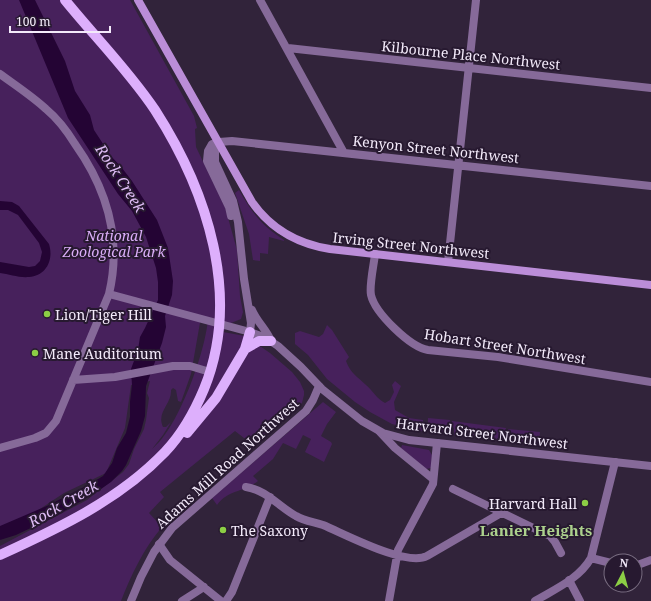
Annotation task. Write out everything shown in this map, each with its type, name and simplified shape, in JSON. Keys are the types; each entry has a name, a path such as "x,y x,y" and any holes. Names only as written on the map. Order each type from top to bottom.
{"main road":[{"path":"65,0 121,66 155,110 180,156 200,203 214,247 221,293 219,331 210,372 193,414 182,432 164,453"},
{"path":"138,0 219,142"},
{"name":"Irving Street Northwest","path":"219,142 255,206 264,217 280,230 296,240 316,247 651,285"},
{"path":"0,555 58,529 89,511 140,474 185,435 209,407 228,380 245,349 250,332"},
{"path":"245,349 259,340 271,341"}],"street":[{"path":"260,0 288,48 344,153"},
{"path":"448,262 476,0"},
{"name":"Kilbourne Place Northwest","path":"288,48 651,88"},
{"path":"0,74 46,109 63,126 91,167 100,187 107,208 114,240 114,267 109,294 60,414 52,427 46,433 35,438 0,448"},
{"name":"Kenyon Street Northwest","path":"219,142 232,141 651,186"},
{"path":"219,142 212,144 209,147 206,161 228,207 239,236 251,323 250,332"},
{"name":"Hobart Street Northwest","path":"375,254 371,292 374,302 385,319 419,347 428,350 498,357 651,382"},
{"name":"Harvard Street Northwest","path":"109,294 262,336 271,341 301,367 319,386 362,421 380,432 409,440 651,466"},
{"path":"247,296 256,320 271,341"},
{"path":"73,380 114,377 173,366 196,368 210,372"},
{"name":"Adams Mill Road Northwest","path":"131,601 141,577 159,544 172,528 306,411 319,386"},
{"path":"380,432 395,448 434,479"},
{"path":"388,601 397,555 402,542 432,486 437,443"},
{"path":"535,601 581,572 590,558 615,462"},
{"path":"246,487 257,490 270,497 298,517 322,525 390,554 422,559 501,513"},
{"path":"453,489 550,536 561,553"},
{"path":"226,601 232,592 270,497"},
{"path":"159,544 170,560 221,601"},
{"path":"590,558 603,561"},
{"path":"569,580 580,601"},
{"path":"182,601 204,586"}],"green space":[{"name":"National Zoological Park","path":"0,0 130,0 194,116 197,128 195,129 196,147 225,207 237,250 240,296 243,312 241,319 231,323 223,332 245,336 270,353 292,372 300,382 304,395 302,403 253,445 235,431 160,492 164,497 149,513 162,527 155,535 138,562 121,601 0,601 0,546 87,500 123,472 129,464 134,449 144,429 149,398 147,393 150,381 131,385 125,428 106,473 64,493 25,519 0,540","holes":["201,317 208,318 202,350 181,407 162,439 152,449 171,422 166,427 163,427 161,417 173,388 176,390 178,401 181,402 191,374"]},
{"path":"239,190 248,206 258,218 270,230 284,240 269,237 268,254 260,253 260,261 253,260 249,234 235,193"},
{"path":"327,325 332,330 349,357 346,361 350,369 380,399 385,403 390,400 394,392 392,385 395,381 401,386 394,402 395,410 409,418 423,420 423,428 425,432 392,424 355,402 327,379 308,355 295,344 295,333 300,331 319,337 323,334"},
{"path":"323,402 336,412 327,424 321,436 332,444 324,462 305,452 311,439 303,435 296,449 283,443 273,459 253,476 258,481 247,488 226,496 217,505 212,498"},
{"path":"428,418 450,420 449,429 451,429 451,434 429,432 430,426 428,425"},
{"path":"452,421 506,428 504,440 454,435"},
{"path":"508,429 540,432 539,444 507,440"},
{"path":"402,445 429,450 432,455 431,468 426,469 401,448"}],"water":[{"name":"Rock Creek","path":"19,0 35,0 65,61 75,91 90,115 94,130 111,156 132,181 157,220 168,248 173,281 172,295 165,316 166,327 162,343 146,386 145,416 141,431 122,471 111,482 98,491 56,516 16,535 0,540 0,526 49,505 90,484 103,476 112,463 117,448 126,433 130,417 132,385 131,369 138,350 140,337 158,300 156,268 146,237 132,211 118,194 68,118"},
{"path":"0,201 12,202 19,206 49,244 49,261 47,266 40,274 25,277 0,273 0,262 29,267 35,266 40,261 42,252 39,243 18,215 8,210 0,210"}],"place":[{"name":"Lion/Tiger Hill","path":"47,314"},
{"name":"Mane Auditorium","path":"35,353"},
{"name":"Harvard Hall","path":"585,503"},
{"name":"The Saxony","path":"223,530"}],"district":[{"name":"Lanier Heights","path":"536,530"}]}
